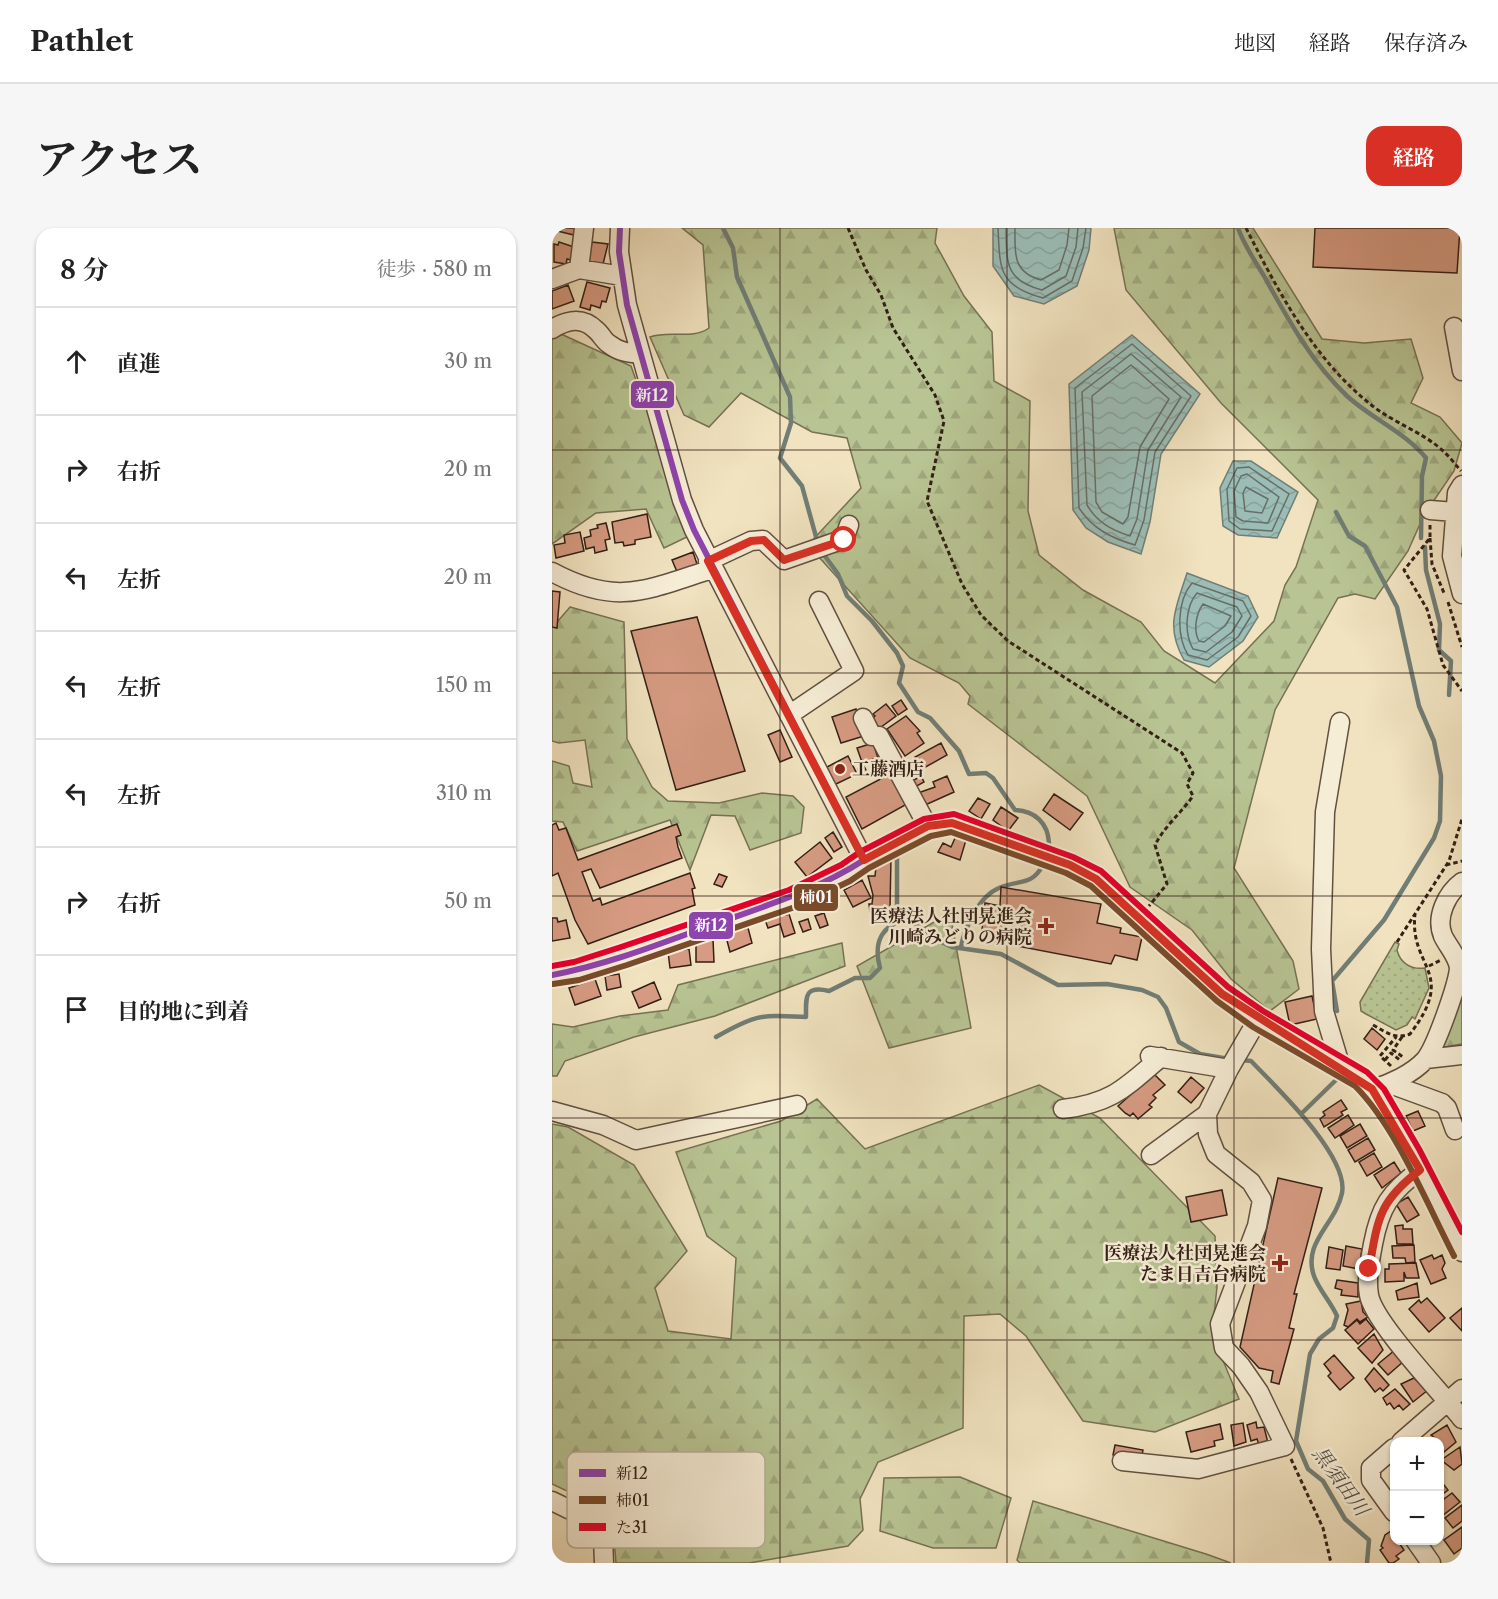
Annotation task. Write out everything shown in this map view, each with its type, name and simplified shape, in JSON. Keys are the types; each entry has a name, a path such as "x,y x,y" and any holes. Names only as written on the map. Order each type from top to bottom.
{"street":[{"path":"579,268 584,228"},
{"path":"620,228 622,276 641,354 682,500 710,565 864,860"},
{"path":"552,279 579,268 622,276"},
{"path":"552,329 568,320 584,321 596,329 607,343 623,352 641,354"},
{"path":"1454,327 1462,371"},
{"path":"1462,485 1457,493 1452,556 1462,594"},
{"path":"1430,510 1455,512"},
{"path":"552,572 584,587 626,594 710,565 751,541 764,540 784,560 844,540 849,525"},
{"path":"789,715 854,671 819,601"},
{"path":"863,718 872,736 879,736 928,826"},
{"path":"1340,722 1325,812 1321,950 1324,1011 1341,1068"},
{"path":"552,975 576,971 624,956 792,898 846,873 864,860 928,826 952,823 1070,865 1096,879 1222,994 1258,1019 1341,1068 1381,1087 1442,1103 1447,1108 1455,1130"},
{"path":"1426,1059 1453,997 1459,966 1453,959 1442,933 1443,909 1447,898 1462,882"},
{"path":"1122,1461 1198,1469 1285,1446 1259,1392 1241,1366 1224,1348 1220,1324 1257,1226 1262,1200 1251,1182 1216,1154 1208,1134 1207,1114 1228,1069 1258,1019"},
{"path":"1381,1087 1426,1059 1462,1055"},
{"path":"1063,1109 1104,1101 1121,1092 1155,1057 1228,1069"},
{"path":"1381,1087 1462,1252"},
{"path":"552,1111 603,1125 636,1140 798,1105"},
{"path":"1151,1155 1207,1114"},
{"path":"1420,1170 1396,1188 1383,1207 1369,1269 1369,1296 1392,1336 1462,1419"},
{"path":"1407,1437 1462,1389"},
{"path":"1390,1452 1371,1468 1371,1480 1390,1505"},
{"path":"552,1501 567,1508"},
{"path":"1418,1545 1431,1563"},
{"path":"603,1548 604,1563"}],"path":[{"path":"848,228 866,270 881,295 893,328 935,395 944,421 927,501 962,584 981,615 1008,641 1182,753 1193,773 1187,784 1193,796 1174,822 1161,832 1155,845 1167,884 1140,917"},
{"path":"1246,228 1268,272 1308,338 1369,404 1441,450 1462,472"},
{"path":"1430,510 1430,538 1404,570 1427,609 1443,665 1462,691"},
{"path":"1397,942 1446,865 1462,819"},
{"path":"1446,865 1462,861"},
{"path":"1373,1025 1396,1036 1402,1037 1410,1034 1432,994 1433,984 1429,966 1415,942 1415,914"},
{"path":"1429,966 1453,959"},
{"path":"1381,1055 1396,1036"},
{"path":"1385,1060 1391,1053 1405,1064 1408,1061 1393,1050 1402,1037"},
{"path":"1285,1446 1323,1528 1331,1563"}],"green space":[{"path":"682,228 937,228 935,243 964,296 992,332 994,381 1030,401 1028,511 1039,555 1083,590 1141,622 1164,651 1215,683 1274,621 1285,585 1296,567 1318,500 1221,403 1126,290 1114,228 1253,228 1322,339 1364,343 1411,339 1423,378 1411,403 1440,417 1462,443 1454,471 1424,515 1408,551 1375,599 1355,594 1338,598 1275,710 1234,868 1293,961 1299,989 1270,1011 1231,979 1192,930 1130,887 1087,796 968,704 970,696 959,683 910,658 808,545 861,488 847,438 812,432 741,393 709,427 684,415 650,337 703,332 709,328 703,245"},
{"path":"561,334 631,366 691,535 664,548 646,509 596,513 552,544 552,338"},
{"path":"570,607 624,622 627,739 652,787 668,801 719,803 762,793 793,796 804,807 801,833 750,850 735,816 711,815 690,870 670,820 577,851 563,822 552,821 552,761 569,766 573,783 592,787 585,740 559,743 552,741 552,628"},
{"path":"950,913 971,1028 889,1048 857,966"},
{"path":"1395,942 1399,944 1398,955 1403,962 1411,967 1425,968 1429,988 1415,1019 1412,1017 1407,1025 1396,1030 1361,1011 1360,1002"},
{"path":"842,943 845,966 715,1016 634,1037 565,1061 557,1076 552,1076 552,1024 573,1027 620,1016 668,1010 678,985"},
{"path":"1462,982 1462,1044 1439,1048"},
{"path":"1039,1085 1100,1118 1215,1236 1217,1287 1212,1334 1239,1399 1155,1432 1083,1421 1026,1336 1000,1314 964,1316 963,1428 878,1462 860,1499 863,1530 848,1546 749,1563 616,1563 615,1548 765,1548 765,1452 567,1452 567,1491 552,1484 552,1124 568,1127 634,1165 687,1251 655,1288 668,1331 731,1339 736,1258 707,1236 676,1152 781,1121 817,1099 865,1149"},
{"path":"960,1477 1011,1498 996,1548 933,1548 880,1531 884,1478"},
{"path":"1033,1501 1231,1563 1020,1563 1017,1560"}],"water":[{"path":"993,228 1091,228 1089,250 1077,286 1044,304 1014,296 993,266"},
{"path":"1132,335 1200,394 1161,454 1150,522 1141,554 1108,542 1086,528 1073,510 1069,384"},
{"path":"1233,461 1251,461 1298,492 1277,538 1238,535 1223,526 1220,488"},
{"path":"1187,573 1248,596 1258,617 1243,641 1209,667 1184,660 1175,637 1174,617"}],"building":[{"path":"558,228 576,228 574,235 557,231"},
{"path":"1315,228 1460,228 1457,273 1313,267"},
{"path":"559,242 574,247 571,260 567,259 566,264 554,262 554,244 558,245"},
{"path":"592,242 608,244 603,264 588,263"},
{"path":"587,282 610,288 606,302 602,301 600,308 591,305 590,310 580,307"},
{"path":"568,285 574,301 552,309 552,291"},
{"path":"647,514 651,537 635,540 635,544 624,546 623,542 615,543 612,522"},
{"path":"606,523 610,539 605,540 607,550 595,553 594,547 586,549 584,538 591,536 590,530"},
{"path":"580,532 584,551 556,558 554,545 565,543 564,535"},
{"path":"693,552 698,567 678,574 672,560"},
{"path":"552,591 560,592 557,628 552,627"},
{"path":"697,617 745,771 676,790 631,631"},
{"path":"901,700 907,709 898,715 892,706"},
{"path":"886,704 896,716 877,730 870,720 875,716 873,714"},
{"path":"856,709 864,736 841,743 832,717"},
{"path":"906,716 920,731 917,733 924,743 905,756 887,729"},
{"path":"780,730 792,757 780,762 768,735"},
{"path":"873,743 878,758 862,762 857,748"},
{"path":"941,743 947,755 922,769 915,757"},
{"path":"848,756 857,774 834,785 825,768"},
{"path":"864,766 868,774 861,777 858,769"},
{"path":"890,774 907,804 862,829 846,797"},
{"path":"921,776 924,782 915,787 912,781"},
{"path":"947,776 954,792 923,806 918,793 935,787 933,782"},
{"path":"1054,794 1083,813 1070,830 1043,810"},
{"path":"978,798 990,804 981,819 969,811"},
{"path":"1001,807 1018,818 1008,831 993,820"},
{"path":"556,823 559,830 566,828 578,860 677,824 681,835 676,837 682,858 600,888 591,869 582,872 593,901 600,898 602,905 690,873 695,888 692,889 695,905 588,944 575,920 558,873 552,876 552,825"},
{"path":"833,832 842,847 834,852 825,838"},
{"path":"956,836 966,840 960,860 938,852 943,843 951,847"},
{"path":"820,842 832,858 807,877 795,862"},
{"path":"891,857 890,909 870,912 869,904 872,904 873,895 868,876 875,876 876,867"},
{"path":"719,874 727,877 722,887 714,884"},
{"path":"862,880 871,898 853,907 844,890"},
{"name":"医療法人社団晃進会 川崎みどりの病院","path":"1001,887 1101,904 1097,923 1121,928 1120,933 1142,937 1137,960 1115,955 1111,964 981,939 985,903 1000,906"},
{"path":"785,911 786,915 789,914 795,933 784,937 780,924 768,928 764,917"},
{"path":"824,913 828,925 820,928 815,916"},
{"path":"552,918 557,918 558,922 566,920 570,938 552,941"},
{"path":"808,919 811,929 803,932 799,922"},
{"path":"748,928 752,943 730,952 725,933"},
{"path":"713,939 714,962 696,962 696,940"},
{"path":"689,949 691,965 670,968 668,952"},
{"path":"619,974 621,987 607,990 605,976"},
{"path":"595,979 601,996 575,1005 569,988"},
{"path":"654,982 661,999 639,1008 632,992"},
{"path":"1312,996 1317,1019 1290,1025 1285,1002"},
{"path":"1372,1028 1385,1039 1377,1050 1364,1039"},
{"path":"1154,1074 1165,1085 1153,1095 1156,1098 1149,1105 1152,1107 1138,1119 1133,1113 1130,1116 1125,1113 1118,1106"},
{"path":"1191,1077 1204,1088 1191,1103 1178,1092"},
{"path":"1341,1100 1347,1109 1341,1112 1343,1115 1324,1127 1320,1119 1325,1115 1323,1112"},
{"path":"1418,1111 1425,1126 1413,1131 1406,1116"},
{"path":"1348,1115 1354,1125 1335,1138 1328,1128"},
{"path":"1360,1124 1367,1136 1347,1148 1340,1136"},
{"path":"1368,1138 1375,1150 1355,1162 1348,1150"},
{"path":"1374,1153 1382,1167 1367,1176 1359,1162"},
{"path":"1394,1162 1401,1173 1382,1188 1374,1175"},
{"name":"医療法人社団晃進会 たま日吉台病院","path":"1278,1178 1322,1188 1294,1294 1297,1294 1289,1328 1294,1329 1279,1384 1271,1382 1273,1371 1259,1368 1240,1347"},
{"path":"1222,1190 1227,1215 1191,1222 1186,1197"},
{"path":"1408,1197 1419,1215 1407,1222 1396,1204"},
{"path":"1403,1225 1403,1229 1412,1229 1413,1244 1397,1244 1395,1226"},
{"path":"1414,1245 1415,1262 1406,1263 1405,1258 1393,1258 1392,1246"},
{"path":"1346,1246 1362,1249 1359,1269 1343,1266"},
{"path":"1329,1247 1343,1250 1340,1270 1326,1268"},
{"path":"1432,1255 1434,1259 1442,1255 1445,1263 1442,1269 1446,1278 1431,1284 1420,1260"},
{"path":"1416,1263 1419,1278 1406,1278 1404,1272 1404,1281 1385,1282 1385,1269 1389,1269 1389,1264"},
{"path":"1337,1280 1358,1283 1358,1297 1341,1295 1342,1290 1335,1288"},
{"path":"1417,1283 1419,1297 1398,1300 1396,1291"},
{"path":"1427,1298 1445,1318 1429,1332 1409,1309 1419,1300 1421,1303"},
{"path":"1361,1301 1363,1312 1368,1317 1360,1322 1357,1319 1348,1327 1344,1325 1348,1310 1346,1304"},
{"path":"1462,1308 1462,1331 1450,1318"},
{"path":"1366,1319 1374,1329 1358,1344 1345,1330 1357,1320 1360,1324"},
{"path":"1374,1334 1383,1350 1372,1363 1358,1348"},
{"path":"1395,1350 1404,1361 1388,1375 1378,1364"},
{"path":"1334,1355 1354,1378 1340,1390 1328,1376 1331,1373 1324,1364"},
{"path":"1374,1368 1389,1385 1383,1391 1380,1388 1375,1392 1365,1379"},
{"path":"1414,1378 1417,1381 1420,1380 1428,1390 1413,1402 1401,1384"},
{"path":"1395,1389 1410,1404 1403,1410 1399,1405 1394,1409 1390,1403 1387,1405 1383,1398"},
{"path":"1256,1422 1257,1428 1264,1427 1268,1443 1259,1445 1257,1439 1251,1441 1247,1425"},
{"path":"1243,1423 1246,1442 1234,1446 1231,1425"},
{"path":"1220,1424 1223,1439 1214,1441 1215,1446 1191,1452 1186,1432"},
{"path":"1447,1425 1456,1442 1444,1452 1444,1437 1431,1435"},
{"path":"1115,1445 1143,1450 1141,1460 1113,1455"},
{"path":"1460,1447 1462,1464 1454,1470 1444,1462 1444,1458"},
{"path":"1452,1493 1460,1502 1444,1514 1444,1499"},
{"path":"1462,1505 1462,1521 1453,1528 1445,1518"},
{"path":"1462,1527 1462,1548 1454,1554 1444,1540"},
{"path":"1390,1532 1390,1545 1401,1545 1404,1550 1396,1556 1399,1559 1393,1563 1389,1563 1380,1550 1383,1548 1381,1546 1385,1535"}],"waterway":[{"path":"723,228 733,248 737,277 790,397 791,423 780,458 802,486 818,544"},
{"path":"1238,228 1246,247 1291,324 1322,369 1347,396 1399,433 1426,458 1422,476 1421,538"},
{"path":"1336,512 1349,536 1365,546 1397,607 1419,706 1434,741 1441,776 1440,821 1434,838 1384,920 1332,981 1337,1011"},
{"path":"1425,547 1426,570 1440,624 1439,650 1451,661 1449,695"},
{"path":"822,552 838,574 847,596 872,621 897,653 903,666 899,683 918,712 930,718 959,751 969,774 986,773 993,778 1015,810 1029,813 1039,819 1046,830 1049,843"},
{"path":"897,854 897,905 906,916 933,938 952,947 1001,954 1058,985 1107,984 1142,990 1158,997 1166,1008 1179,1042 1200,1054 1229,1059"},
{"path":"961,947 974,913 985,898 1006,885 1029,880 1043,865"},
{"path":"716,1037 750,1020 768,1016 806,1017 807,998 811,991 829,991 855,978 870,978 880,968 878,950 881,936 885,930 908,918"},
{"name":"黒須田川","path":"1241,1060 1251,1061 1293,1104 1323,1142 1341,1178 1342,1193 1339,1204 1312,1253 1314,1276 1337,1316 1333,1328 1319,1339 1310,1354 1296,1441 1308,1469 1323,1481 1345,1519 1369,1540 1367,1563"},
{"path":"1302,1113 1337,1079"}],"transit line":[{"name":"新12","path":"620,228 619,252 627,305 682,500 694,530 864,860"},
{"name":"た31","path":"552,966 574,962 621,947 789,890 841,865 860,852 924,819 954,814 1073,857 1101,871 1228,987 1263,1011 1367,1072 1384,1089 1419,1149 1462,1232"},
{"name":"柿01","path":"553,984 579,980 627,965 795,907 850,881 869,868 931,836 951,832 1066,873 1091,886 1217,1001 1253,1027 1355,1086 1370,1103 1397,1144 1454,1256"},
{"name":"新12","path":"552,975 631,954 769,905 827,881 864,860"}],"place":[{"name":"工藤酒店","path":"840,769"},
{"name":"医療法人社団晃進会 川崎みどりの病院","path":"1046,926"},
{"name":"医療法人社団晃進会 たま日吉台病院","path":"1280,1263"}],"route":[{"path":"844,540 784,560 764,540 751,541 708,561 864,860 928,826 952,823 1070,865 1096,879 1112,892 1222,994 1258,1019 1361,1079 1376,1094 1420,1170 1396,1188 1383,1207 1369,1269"}]}
